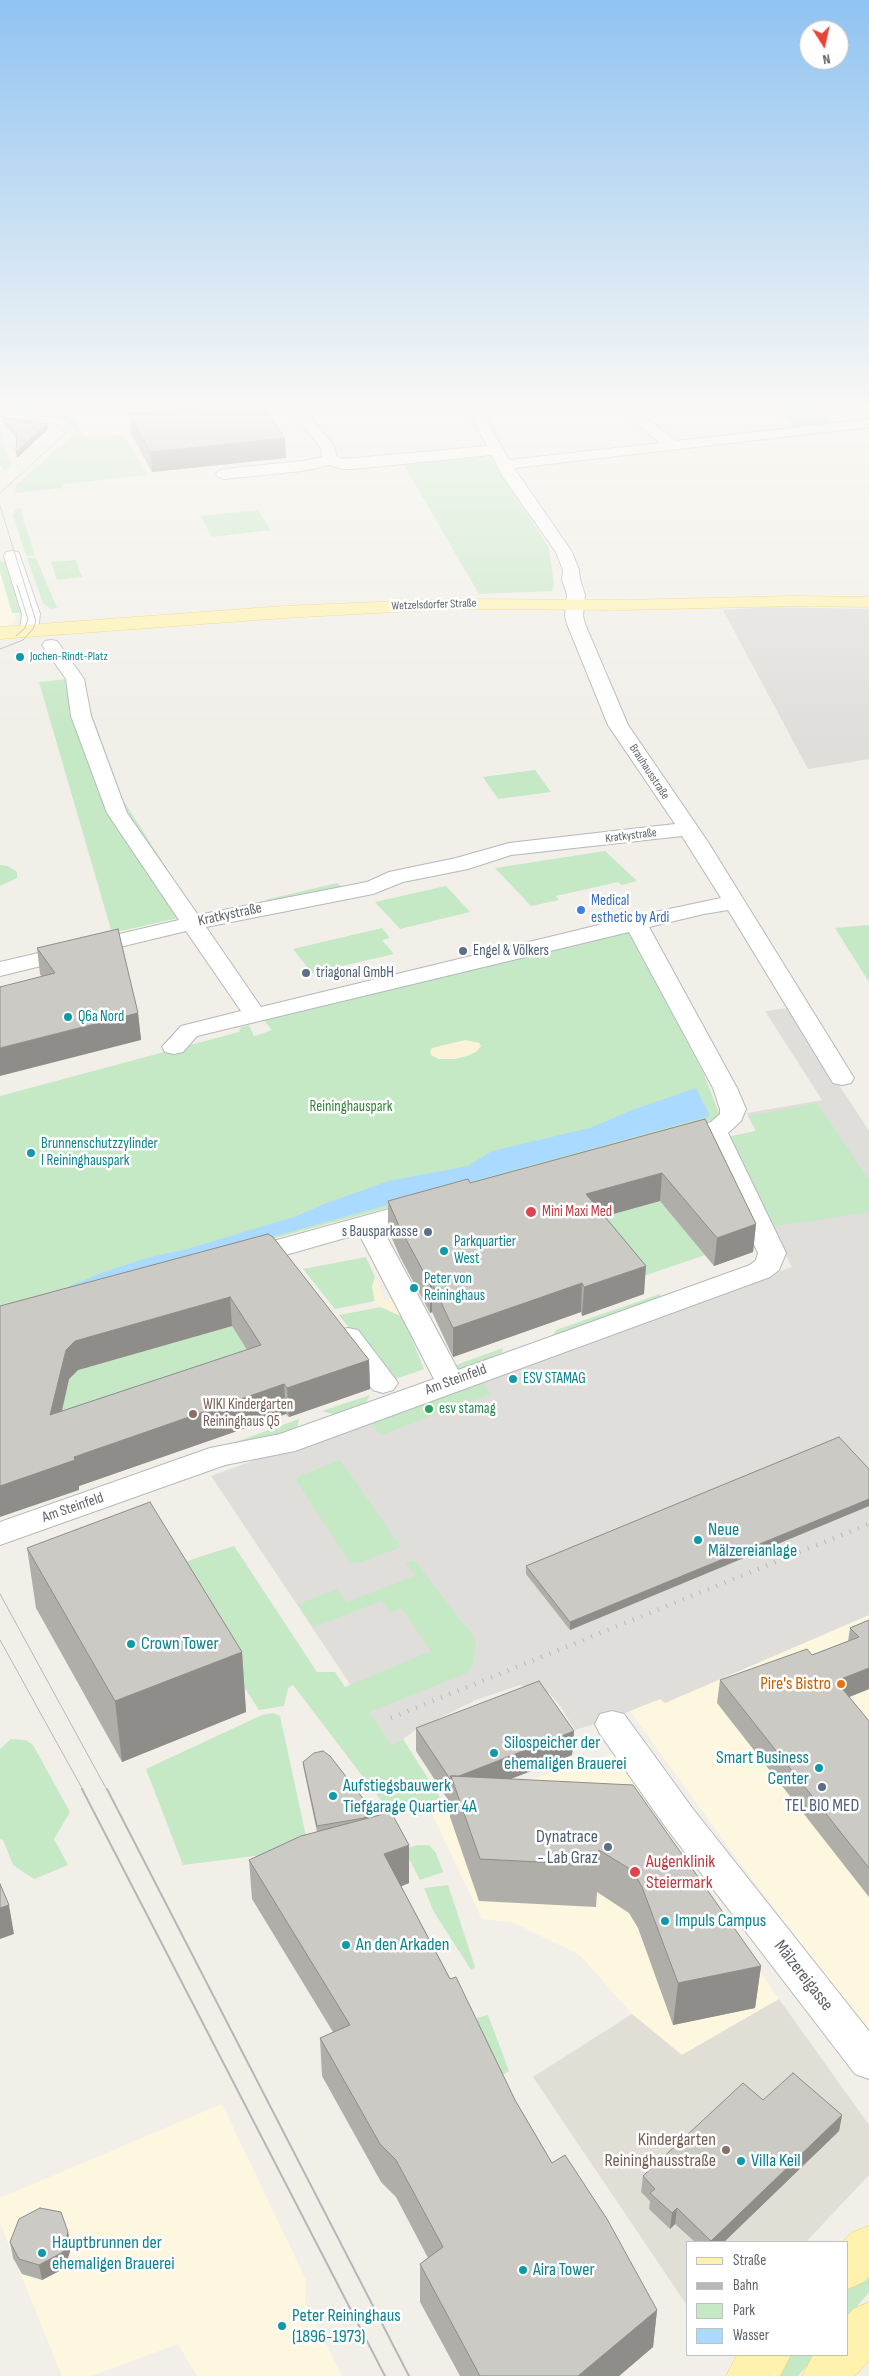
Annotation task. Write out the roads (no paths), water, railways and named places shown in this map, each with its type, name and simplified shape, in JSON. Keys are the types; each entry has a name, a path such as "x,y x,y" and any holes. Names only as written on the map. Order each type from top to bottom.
{"main road":[{"name":"Wetzelsdorfer Straße","path":"0,633 450,604 869,602"},
{"path":"849,2266 869,2247"},
{"path":"849,2349 869,2325"},
{"path":"749,2376 767,2356"},
{"path":"825,2376 842,2356"}],"street":[{"name":"Brauhausstraße","path":"537,515 549,534 564,552 571,570 571,579 576,595 574,616 576,624 618,725 735,903 842,1078"},
{"path":"12,556 30,614 32,624 29,630"},
{"path":"51,645 75,679 82,716 117,813 254,1015"},
{"name":"Kratkystraße","path":"0,969 192,923 280,904 317,900 373,887 397,877 460,864 507,861 548,853 574,843 688,829"},
{"path":"174,1048 189,1031 704,907 735,903"},
{"path":"636,923 730,1101 732,1116 727,1123 713,1129 649,1146"},
{"name":"Am Steinfeld","path":"0,1534 222,1456 284,1444 450,1382 760,1271 769,1264 772,1253 713,1129"},
{"path":"226,1262 443,1202"},
{"path":"367,1224 450,1382"},
{"path":"273,1250 286,1258 297,1272"},
{"path":"330,1314 383,1383"},
{"name":"Mälzereigasse","path":"612,1724 680,1819 869,2060"}],"water":[{"path":"696,1088 710,1116 257,1241 67,1289 67,1287 104,1272 294,1217 389,1181 468,1166 492,1151 590,1128 632,1110"}],"tram line":[{"path":"0,649 23,640 33,629 36,621 3,515"},
{"path":"16,636 25,628 28,619 17,585"},
{"path":"0,1594 107,1790"},
{"path":"0,1640 83,1790"},
{"path":"82,1789 385,2376"},
{"path":"107,1789 409,2376"}],"railway":[{"path":"391,1718 869,1524"}],"place":[{"name":"Jochen-Rindt-Platz","path":"20,657"},
{"name":"Medical esthetic by Ardi","path":"581,910"},
{"name":"Engel & Völkers","path":"463,951"},
{"name":"triagonal GmbH","path":"306,973"},
{"name":"Q6a Nord","path":"68,1017"},
{"name":"Brunnenschutzzylinder I Reininghauspark","path":"31,1153"},
{"name":"Mini Maxi Med","path":"531,1212"},
{"name":"s Bausparkasse","path":"428,1232"},
{"name":"Parkquartier West","path":"444,1251"},
{"name":"Peter von Reininghaus","path":"414,1288"},
{"name":"ESV STAMAG","path":"513,1379"},
{"name":"esv stamag","path":"429,1409"},
{"name":"WIKI Kindergarten Reininghaus Q5","path":"193,1414"},
{"name":"Neue Mälzereianlage","path":"698,1540"},
{"name":"Crown Tower","path":"131,1644"},
{"name":"Pire's Bistro","path":"841,1684"},
{"name":"Silospeicher der ehemaligen Brauerei","path":"494,1753"},
{"name":"Smart Business Center","path":"819,1768"},
{"name":"TEL BIO MED","path":"822,1787"},
{"name":"Aufstiegsbauwerk Tiefgarage Quartier 4A","path":"333,1796"},
{"name":"Dynatrace - Lab Graz","path":"608,1847"},
{"name":"Augenklinik Steiermark","path":"635,1872"},
{"name":"Impuls Campus","path":"665,1921"},
{"name":"An den Arkaden","path":"346,1945"},
{"name":"Kindergarten Reininghausstraße","path":"726,2150"},
{"name":"Villa Keil","path":"741,2161"},
{"name":"Hauptbrunnen der ehemaligen Brauerei","path":"42,2253"},
{"name":"Aira Tower","path":"523,2270"},
{"name":"Peter Reininghaus (1896-1973)","path":"282,2326"}],"park label":[{"name":"Reininghauspark","path":"351,1107"}]}
